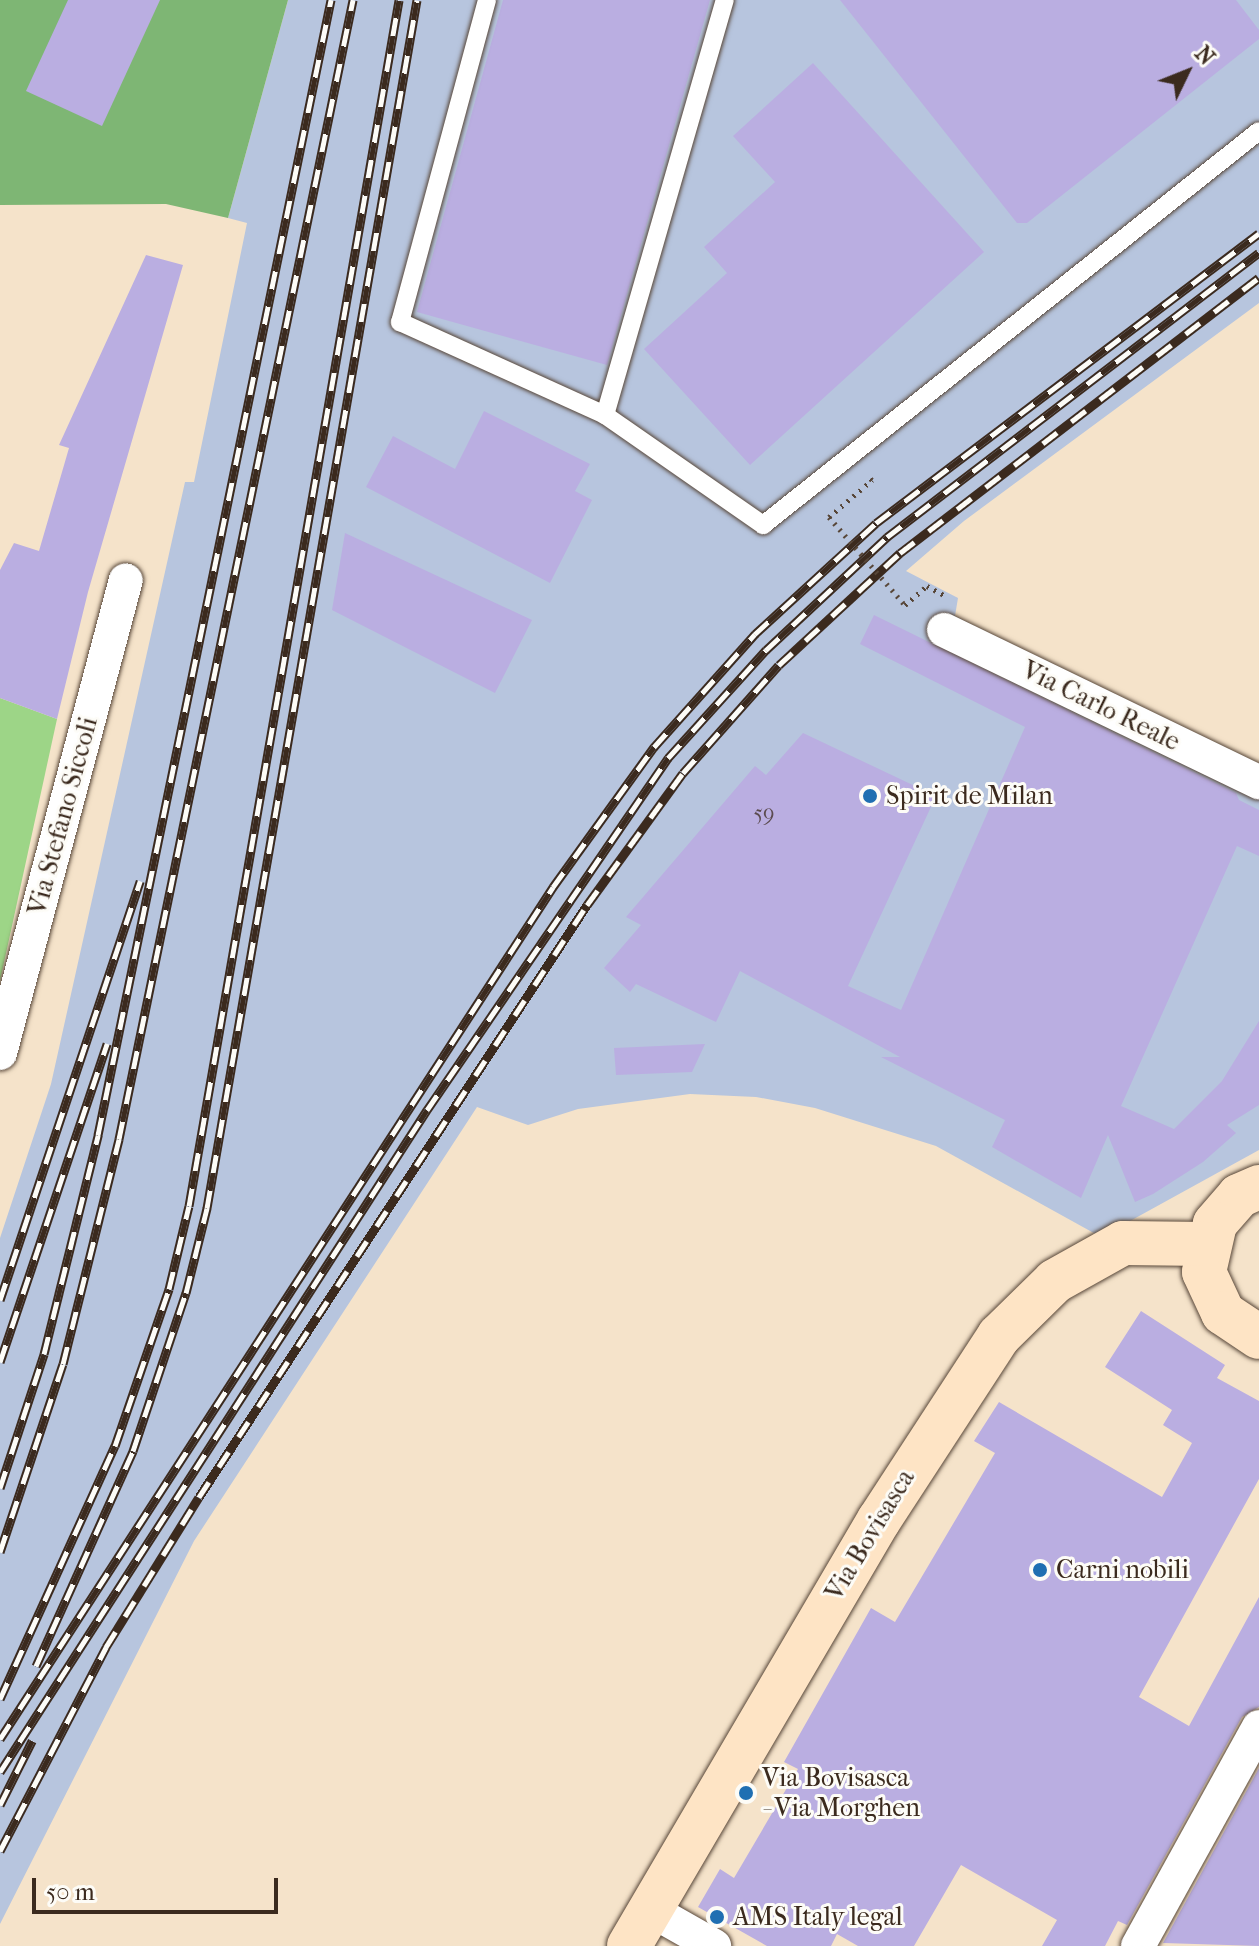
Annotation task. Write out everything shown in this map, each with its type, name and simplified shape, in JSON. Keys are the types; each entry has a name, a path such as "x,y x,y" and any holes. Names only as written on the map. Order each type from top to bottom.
{"street":[{"name":"Via Stefano Siccoli","path":"0,1053 126,580"},
{"name":"Via Carlo Reale","path":"947,614 1259,782"},
{"path":"1259,1187 1226,1207 1206,1244 1204,1272 1212,1297 1239,1327 1259,1337"},
{"name":"Via Bovisasca","path":"639,1928 891,1500 999,1336 1055,1281 1123,1243 1206,1244"},
{"path":"1138,1946 1259,1727"},
{"path":"639,1928 714,1946"}],"lane":[{"path":"487,0 400,322 605,415 763,525 1259,131"},
{"path":"605,415 725,0"}],"path":[{"path":"872,480 829,517 905,605 927,586 947,614"}],"shaded area":[{"path":"288,0 1259,0 1259,303 964,521 906,571 958,598 955,616 1259,770 1259,1150 1101,1237 936,1146 815,1108 756,1097 690,1094 578,1109 528,1125 477,1107 194,1541 0,1924 0,1238 51,1084 185,482 194,482 247,223 228,218"}],"green space":[{"path":"0,0 288,0 228,218 166,204 0,205"},
{"path":"0,698 57,719 0,981"}],"building":[{"path":"68,0 160,0 102,126 26,91"},
{"path":"503,0 710,0 607,365 417,312"},
{"path":"840,0 1236,0 1259,30 1259,39 1027,223 1017,223"},
{"path":"813,63 984,252 750,465 644,349 727,273 704,247 775,182 733,136"},
{"path":"146,255 183,265 88,592 57,719 0,698 0,570 14,543 39,551 69,448 59,445"},
{"path":"484,411 590,464 575,491 592,500 550,583 366,487 393,436 455,469"},
{"path":"345,533 532,620 495,693 332,610"},
{"path":"874,615 1236,793 1239,800 1259,810 1259,856 1237,846 1121,1106 1174,1129 1222,1081 1259,1021 1259,1105 1227,1125 1236,1133 1203,1162 1153,1194 1135,1202 1108,1135 1081,1198 992,1147 1005,1120 881,1057 900,1057 740,971 716,1022 636,984 630,992 604,968 641,925 626,917 755,766 766,775 803,733 936,796 848,986 901,1010 1025,727 860,644"},
{"path":"705,1044 692,1072 616,1075 614,1048"},
{"path":"1141,1311 1225,1365 1217,1378 1259,1401 1259,1479 1139,1697 1189,1726 1259,1597 1259,1707 1242,1717 1127,1925 1118,1921 1105,1946 1042,1946 1057,1920 961,1865 914,1946 858,1946 837,1934 831,1946 767,1946 698,1907 720,1869 734,1878 798,1769 784,1762 871,1608 895,1622 995,1453 974,1441 999,1402 1162,1497 1192,1443 1163,1425 1172,1410 1105,1367"},
{"path":"1259,1768 1259,1946 1163,1943"}],"railway":[{"path":"0,1488 44,1354 98,1135 331,0"},
{"path":"0,1552 63,1364 119,1139 353,0"},
{"path":"0,1699 115,1446 169,1289 189,1206 399,0"},
{"path":"36,1666 133,1451 186,1293 207,1208 417,0"},
{"path":"0,1739 553,887 654,747 755,634 876,523 1259,233"},
{"path":"0,1772 427,1110 668,758 766,650 887,537 1259,253"},
{"path":"0,1851 106,1647 199,1497 587,905 683,773 779,665 900,553 1259,278"},
{"path":"0,1300 140,881"},
{"path":"0,1362 107,1044"},
{"path":"0,1805 32,1741"}],"place":[{"name":"Spirit de Milan","path":"870,796"},
{"name":"Carni nobili","path":"1040,1570"},
{"name":"Via Bovisasca - Via Morghen","path":"746,1793"},
{"name":"AMS Italy legal","path":"717,1917"}]}
